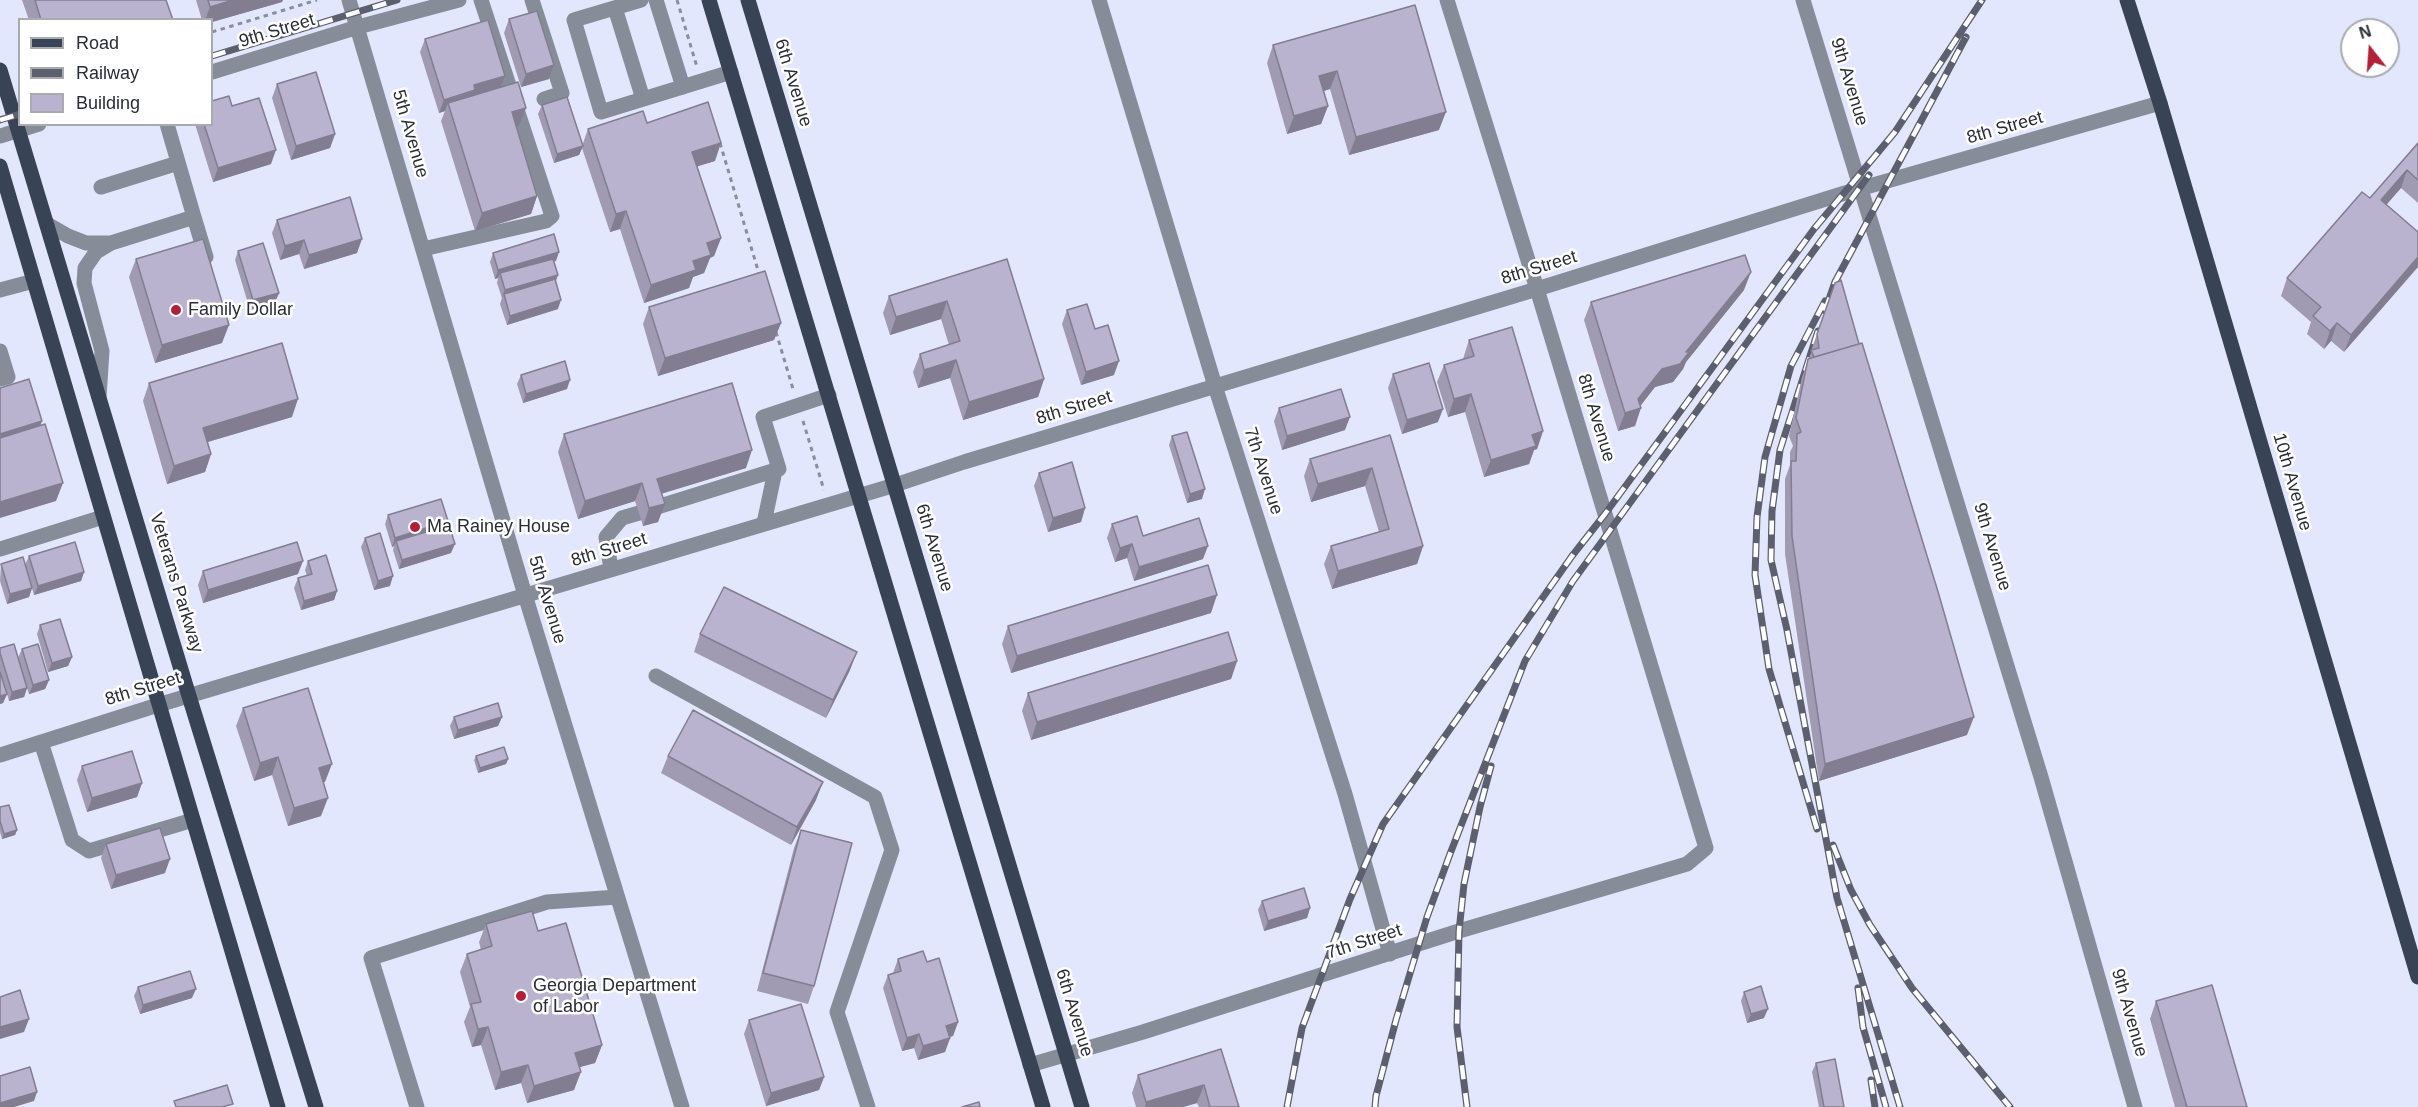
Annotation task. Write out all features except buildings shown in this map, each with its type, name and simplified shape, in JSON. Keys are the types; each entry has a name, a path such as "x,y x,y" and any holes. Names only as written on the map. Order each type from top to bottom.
{"main road":[{"path":"710,0 1043,1107"},
{"name":"6th Avenue","path":"748,0 1082,1107"},
{"name":"10th Avenue","path":"2127,0 2160,103 2418,976"},
{"name":"Veterans Parkway","path":"0,70 316,1107"},
{"path":"0,166 278,1107"}],"street":[{"name":"5th Avenue","path":"349,0 525,595 682,1107"},
{"name":"9th Street","path":"213,72 358,27 459,0"},
{"path":"423,249 546,221 552,216 481,0"},
{"path":"532,0 562,93 544,99"},
{"path":"641,0 608,6 574,20 601,112 731,72"},
{"path":"656,0 683,87"},
{"name":"7th Avenue","path":"1099,0 1215,386 1341,782 1390,954"},
{"name":"8th Avenue","path":"1447,0 1706,848"},
{"name":"9th Avenue","path":"1803,0 2041,777 2135,1107"},
{"path":"608,6 643,99"},
{"name":"8th Street","path":"0,755 158,705 828,505 1861,189 2160,103"},
{"path":"0,136 33,126"},
{"path":"168,126 210,271"},
{"path":"101,187 178,163"},
{"path":"99,397 102,351 84,283 85,268 96,252 111,243 194,217"},
{"path":"47,224 86,243 111,243"},
{"path":"0,290 34,281"},
{"path":"0,351 8,377 0,379"},
{"path":"654,508 779,470 763,417 829,395"},
{"path":"764,523 775,471"},
{"path":"611,569 606,537 622,518 639,513"},
{"path":"0,549 103,517"},
{"path":"656,676 875,797 892,850 837,1012 868,1107"},
{"path":"41,742 72,840 89,851 193,820"},
{"name":"7th Street","path":"1030,1065 1514,914 1687,864 1706,848"},
{"path":"417,1107 372,958 547,902 617,897"}],"path":[{"path":"213,32 317,0"},
{"path":"677,0 701,81"},
{"path":"718,137 762,282"},
{"path":"775,327 828,505"}],"railway":[{"path":"213,56 397,0"},
{"path":"1287,1107 1302,1028 1350,899 1383,824 1572,556 1814,229 1895,132 1982,0"},
{"path":"1825,311 1835,282 1966,37"},
{"path":"0,120 18,115"},
{"path":"1375,1107 1396,1020 1427,917 1525,661 1573,581 1869,175"},
{"path":"1817,829 1769,669 1755,575 1757,517 1765,457 1791,366 1825,301"},
{"path":"1818,331 1780,450 1772,511 1771,560 1787,630 1837,898 1900,1107"},
{"path":"1467,1107 1457,1027 1459,931 1464,884 1491,766"},
{"path":"1833,845 1851,890 1870,925 1912,988 2010,1107"},
{"path":"1858,988 1863,1027 1886,1107"},
{"path":"1871,1080 1875,1107"}],"place":[{"name":"Family Dollar","path":"176,310"},
{"name":"Ma Rainey House","path":"415,527"},
{"name":"Georgia Department of Labor","path":"521,996"}]}
